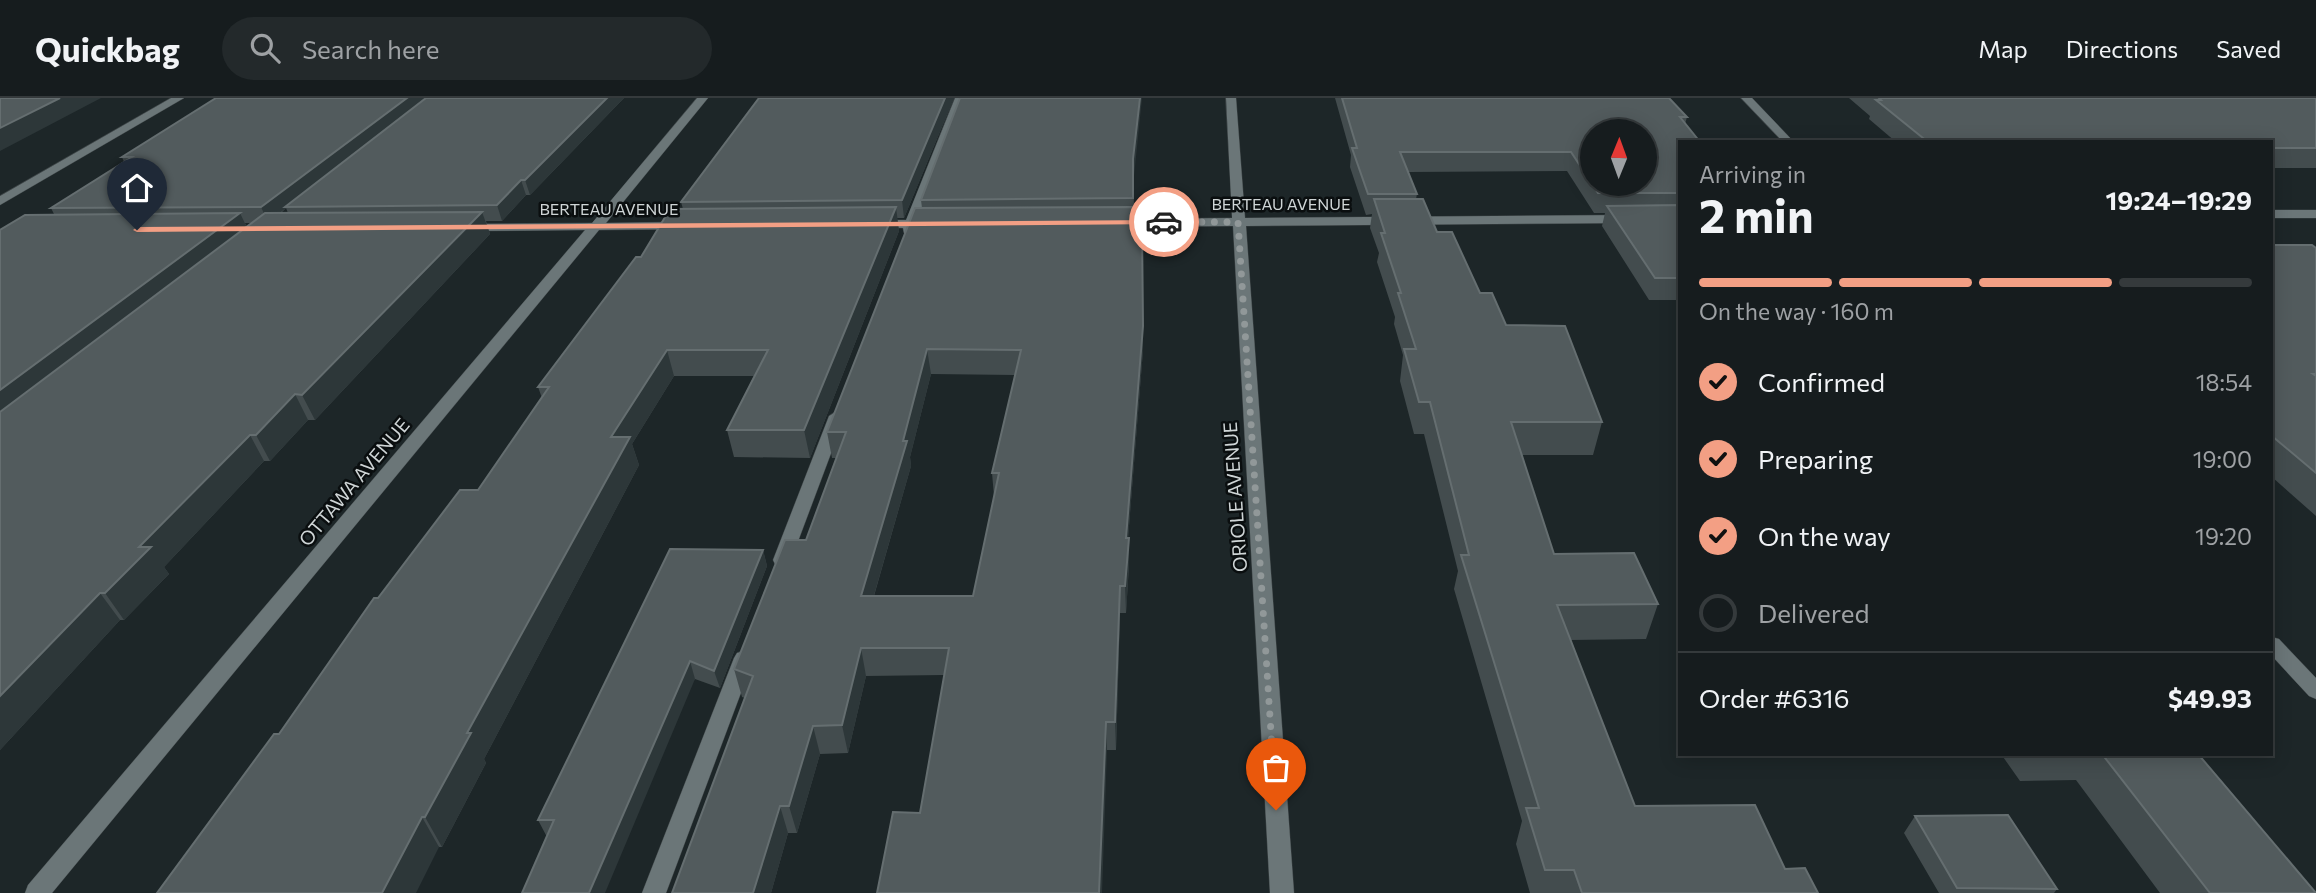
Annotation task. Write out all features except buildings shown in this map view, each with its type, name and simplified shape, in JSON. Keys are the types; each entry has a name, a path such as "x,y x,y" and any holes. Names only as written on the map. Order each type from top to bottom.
{"street":[{"path":"0,201 179,98"},
{"name":"OTTAWA AVENUE","path":"37,893 703,98"},
{"path":"902,246 960,98"},
{"name":"ORIOLE AVENUE","path":"1231,98 1282,893"},
{"path":"1746,98 1786,140"},
{"path":"2273,214 2316,214"},
{"name":"BERTEAU AVENUE","path":"1100,223 1639,219"},
{"path":"856,225 951,224"},
{"name":"BERTEAU AVENUE","path":"450,228 704,226"},
{"path":"773,582 843,401"},
{"path":"2273,645 2316,691"},
{"path":"654,893 748,647"}],"way so far":[{"path":"1164,222 1238,222 1276,810"}],"route":[{"path":"137,230 1164,222"}]}
